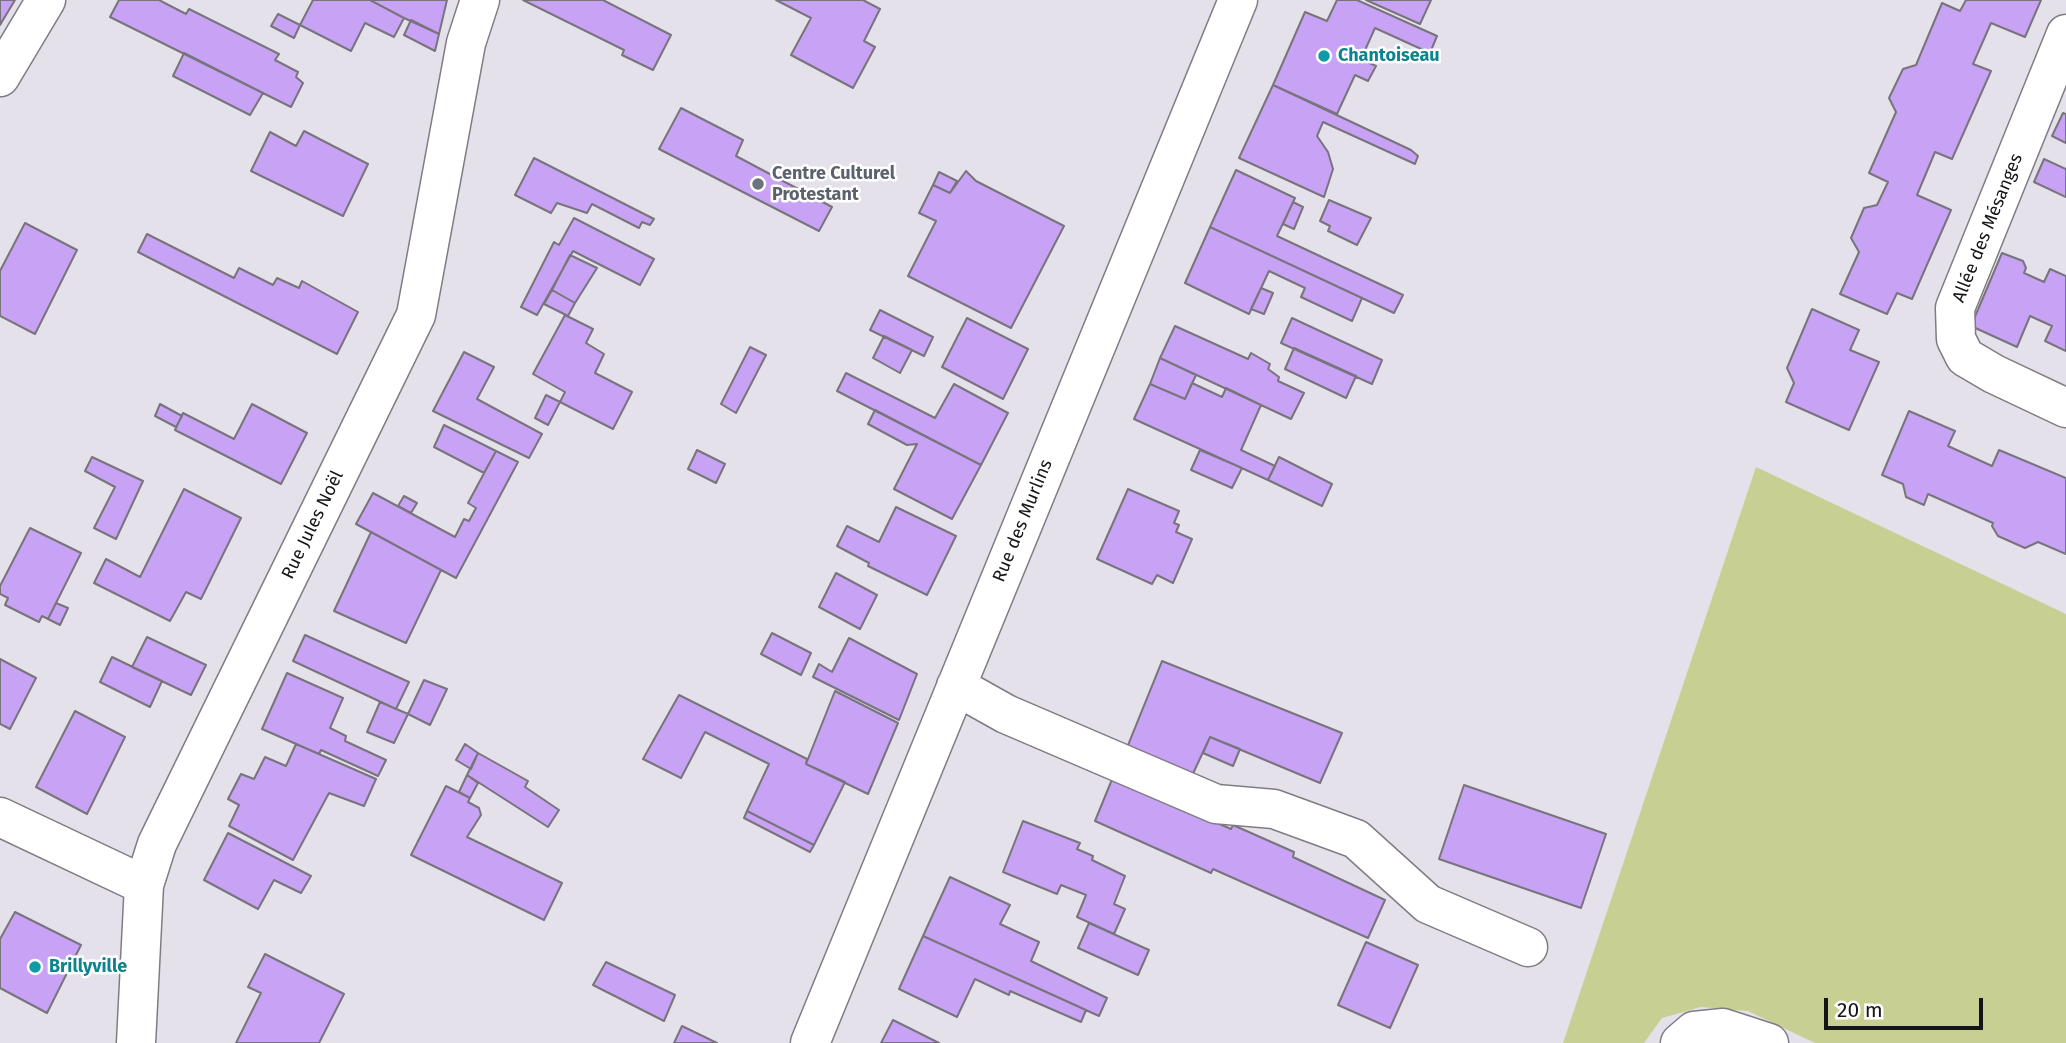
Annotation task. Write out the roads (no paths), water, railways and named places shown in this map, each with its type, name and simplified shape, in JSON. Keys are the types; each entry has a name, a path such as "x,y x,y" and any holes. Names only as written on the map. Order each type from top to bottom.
{"street":[{"path":"0,77 46,0"},
{"name":"Rue Jules Noël","path":"136,1043 144,885 157,844 416,315 466,43 480,0"},
{"name":"Rue des Murlins","path":"810,1043 1238,0"},
{"name":"Allée des Mésanges","path":"2066,34 1955,308 1956,339 1965,357 1994,374 2066,408"},
{"path":"956,686 1006,714 1216,804 1274,809 1356,839 1428,904 1528,947"},
{"path":"0,817 144,885"},
{"path":"1680,1043 1694,1031 1723,1028 1769,1043"}],"place":[{"name":"Chantoiseau","path":"1324,56"},
{"name":"Centre Culturel Protestant","path":"758,184"},
{"name":"Brillyville","path":"35,967"}]}
